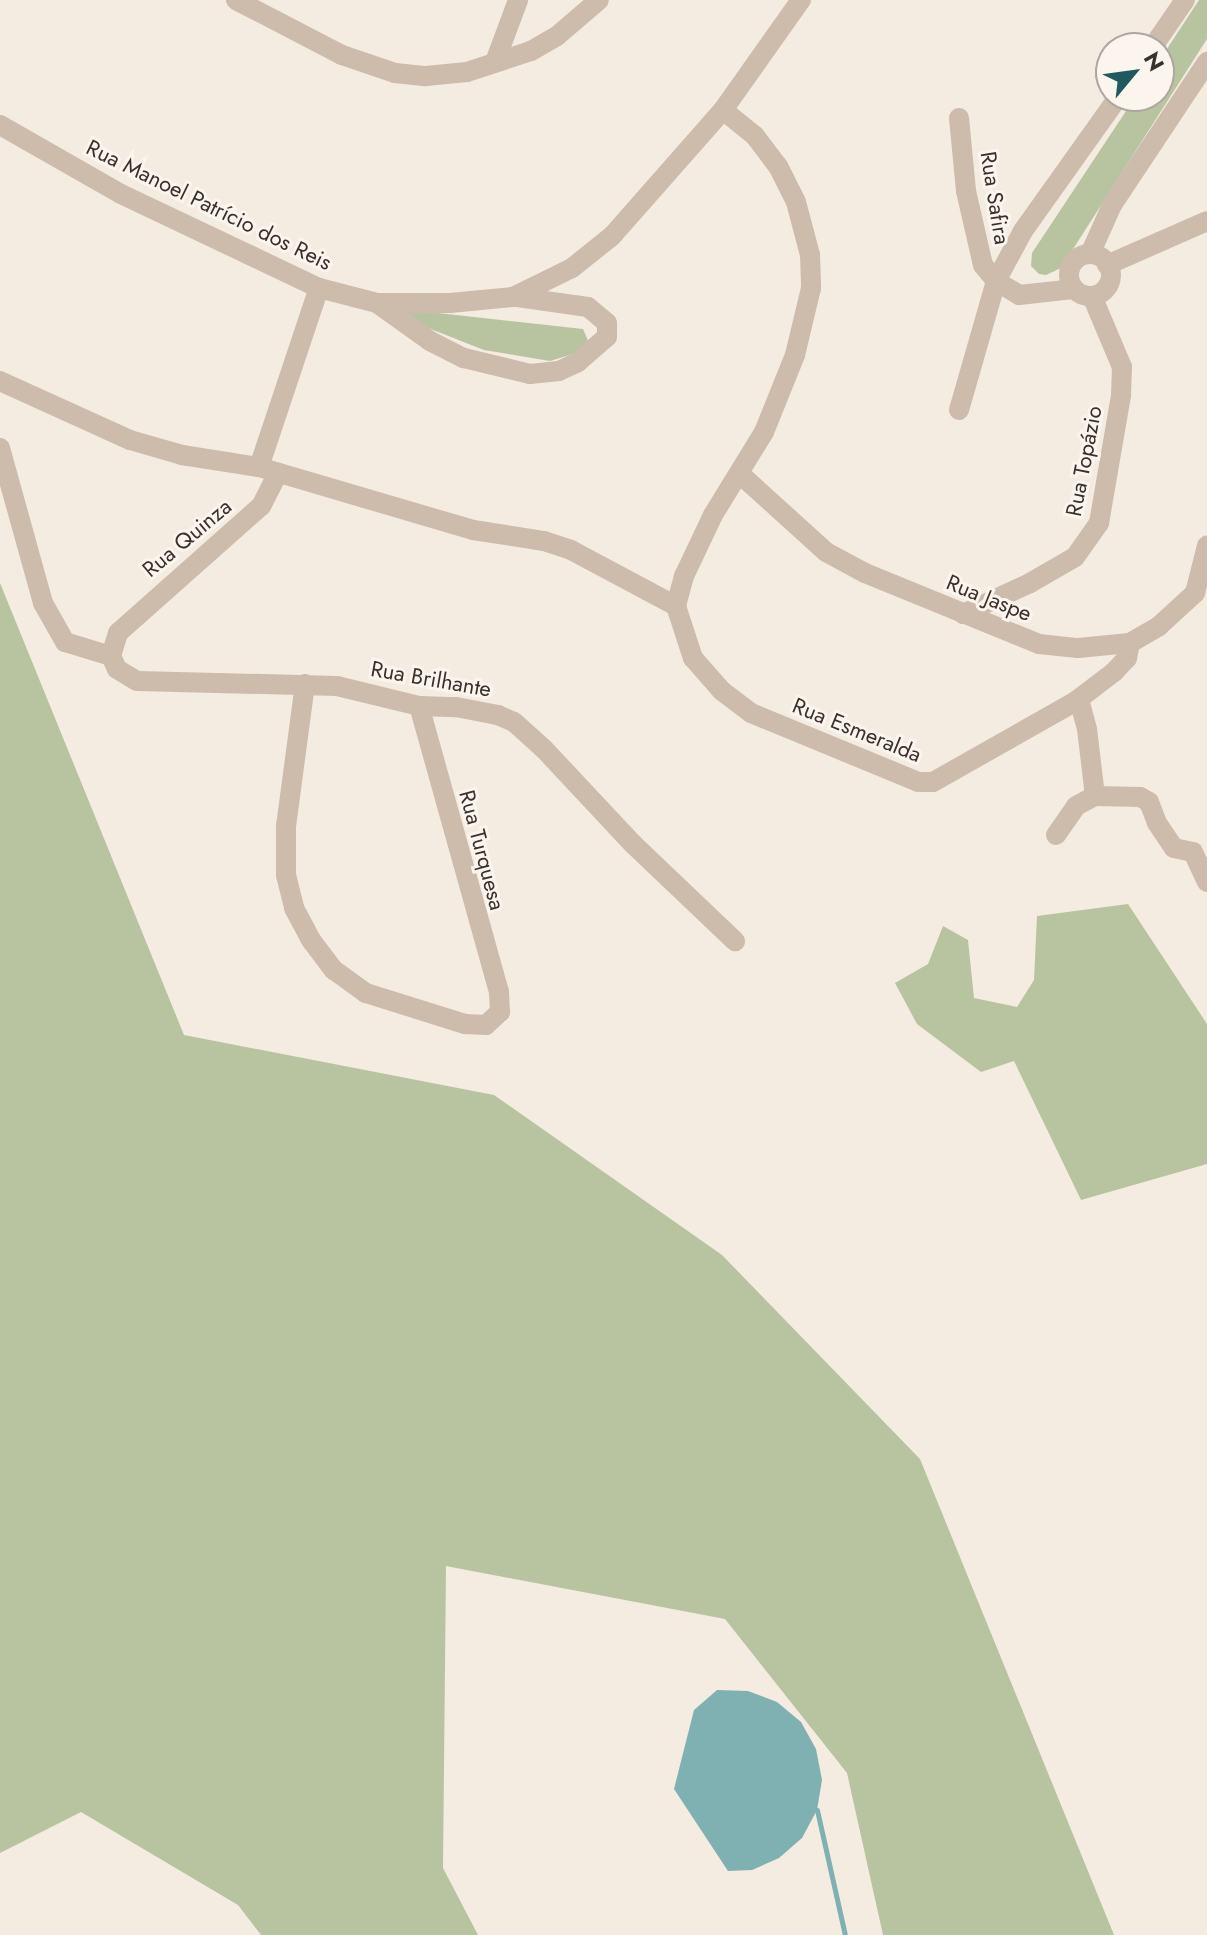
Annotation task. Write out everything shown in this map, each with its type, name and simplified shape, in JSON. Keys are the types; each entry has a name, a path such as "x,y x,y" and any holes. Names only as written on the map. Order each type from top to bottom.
{"street":[{"path":"495,62 518,0"},
{"path":"240,1 342,55 395,73 426,76 467,72 531,51 557,36 599,0"},
{"name":"Rua Manoel Patrício dos Reis","path":"0,125 121,194 319,288 377,303 450,303 513,297 572,268 612,236 723,110 801,0"},
{"path":"1163,32 1185,0"},
{"path":"996,281 1019,295 1083,292 1109,284 1099,259 1112,205 1207,62"},
{"path":"0,381 130,440 182,455 269,470 473,530 544,541 571,550 676,606 697,544 764,432 795,355 811,288 810,255 796,202 778,166 755,136 723,110"},
{"path":"959,410 996,281 1023,231 1108,112"},
{"name":"Rua Safira","path":"959,118 971,225 980,258 996,281"},
{"path":"1083,292 1068,276 1072,263 1099,259 1207,221"},
{"name":"Rua Quinza","path":"111,656 118,633 261,506 319,288"},
{"name":"Rua Topázio","path":"963,614 1030,583 1075,557 1099,523 1121,395 1122,367 1083,292"},
{"path":"377,303 430,341 464,358 530,374 559,371 578,362 607,337 607,323 588,307 513,297"},
{"path":"0,448 43,603 65,642 111,656"},
{"name":"Rua Jaspe","path":"740,474 826,552 865,573 1039,644 1078,648 1130,643 1159,626 1195,593 1207,546"},
{"name":"Rua Esmeralda","path":"676,606 693,658 722,691 751,713 918,782 933,782 1079,699 1127,658 1130,643"},
{"name":"Rua Brilhante","path":"111,656 117,669 137,681 337,686 419,706 467,709 514,722 633,844 735,941"},
{"name":"Rua Turquesa","path":"305,684 286,826 286,875 294,908 311,940 334,970 366,993 475,1025 493,1021 501,1005 419,706"},
{"path":"1079,699 1087,729 1095,796"},
{"path":"1056,835 1076,806 1095,796 1140,797 1149,802 1157,823 1174,848 1193,852 1207,882"}],"green space":[{"path":"1199,0 1207,0 1207,39 1175,89 1175,37"},
{"path":"1125,112 1160,112 1061,268 1046,275 1039,274 1031,266 1032,253"},
{"path":"402,309 583,329 589,343 573,354 550,361 484,350 418,324"},
{"path":"0,583 184,1035 494,1095 722,1255 920,1459 1114,1935 883,1935 847,1773 725,1619 446,1566 443,1868 478,1935 261,1935 238,1905 81,1812 0,1853"},
{"path":"1128,904 1207,1024 1207,1164 1081,1200 1014,1061 981,1072 917,1024 895,983 928,964 943,926 968,940 974,998 1017,1007 1034,980 1037,916"}],"water":[{"path":"717,1690 748,1691 777,1702 801,1722 816,1749 822,1780 817,1810 802,1838 779,1858 752,1870 728,1871 674,1789 694,1710"}],"waterway":[{"path":"817,1810 845,1935"}]}
